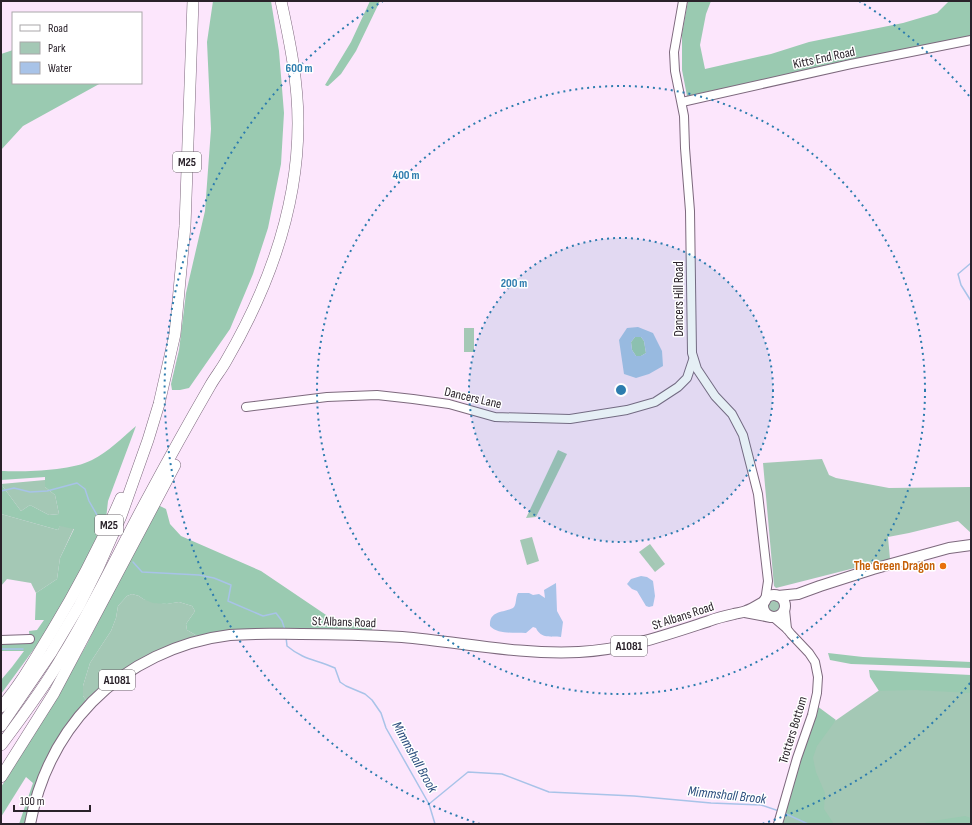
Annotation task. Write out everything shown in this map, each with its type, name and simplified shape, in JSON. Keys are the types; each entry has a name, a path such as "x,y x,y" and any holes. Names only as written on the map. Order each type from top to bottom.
{"highway":[{"name":"M25","path":"1,726 51,653 79,606 116,530 148,440 159,404 175,334 185,226 193,1"},
{"name":"M25","path":"1,745 62,659 146,500 226,360 263,285 273,260 287,216 297,156 298,123 296,83 291,47 281,1"},
{"name":"M25","path":"1,707 35,660 73,596 104,535 125,488 143,436 159,383 170,333 175,323"},
{"name":"M25","path":"1,777 58,687 216,388 226,360"}],"main road":[{"path":"798,594 781,615 772,617 764,610 765,601 770,596 798,594 873,569 948,549 971,545"},
{"path":"777,596 785,603 785,610"},
{"name":"St Albans Road","path":"30,824 40,785 59,743 80,715 102,692 125,674 149,660 195,642 228,636 279,633 403,638 508,651 578,652 631,645 728,615 745,612 765,601"},
{"name":"St Albans Road","path":"745,612 772,617"}],"street":[{"name":"Dancers Hill Road","path":"683,1 674,52 675,71 684,116 690,211 693,359 700,375 715,396 732,414 743,435 758,494 768,581 765,601"},
{"name":"Kitts End Road","path":"682,102 850,64 971,40"},
{"path":"687,378 693,359"},
{"name":"Dancers Lane","path":"246,407 327,397 377,396 449,404 495,417 570,419 627,410 655,402 678,387 687,378 700,375"},
{"name":"Dancers Hill Road","path":"768,581 772,590 777,596"},
{"path":"785,610 787,629"},
{"name":"Trotters Bottom","path":"772,617 787,629 805,647 812,657 817,672 818,682 812,715 797,758 778,824"},
{"path":"1,640 30,639"}],"green space":[{"path":"213,1 271,1 279,51 284,113 281,164 268,228 253,274 230,329 189,388 172,390 171,384 179,350 186,293 205,211 211,129 207,42"},
{"path":"370,1 380,1 356,51 341,74 328,86 325,85 351,42"},
{"path":"688,1 711,1 706,14 700,45 705,69 771,54 809,42 903,23 937,13 949,1 971,1 971,37 687,96 682,70 682,34"},
{"path":"12,50 12,84 99,84 23,126 1,150 1,54"},
{"path":"464,328 474,328 474,352 464,352"},
{"path":"635,337 641,337 644,341 646,353 641,356 636,356 632,350 631,342"},
{"path":"136,426 108,501 106,519 86,562 45,634 1,694 1,680 24,651 1,651 1,643 30,642 29,631 37,630 44,620 35,620 36,593 57,579 60,558 74,529 60,526 58,530 1,514 1,484 21,511 30,505 49,515 59,514 55,495 45,487 45,477 1,480 1,471 60,469 83,464 104,453"},
{"path":"558,450 567,454 536,517 526,518"},
{"path":"822,459 829,475 836,478 889,488 971,487 971,533 958,521 888,537 890,559 776,588 774,586 763,463"},
{"path":"45,480 45,487 55,495 59,514 49,515 30,505 21,511 1,484"},
{"path":"156,504 166,509 170,524 181,536 261,571 335,621 373,624 372,631 326,629 242,630 199,637 187,630 186,624 195,611 192,606 179,602 167,604 153,603 132,594 127,596 118,606 116,618 111,631 90,663 83,686 83,696 86,700 65,726 51,749 33,798 27,824 19,824 33,783 26,777 1,817 1,787 49,711 87,644"},
{"path":"1,514 58,530 60,525 74,528 60,558 57,579 36,593 31,583 7,579 1,586"},
{"path":"532,537 539,561 527,565 520,540"},
{"path":"650,544 665,564 655,572 639,552"},
{"path":"132,594 143,599 166,604 179,602 192,606 195,611 186,624 187,630 199,637 141,659 113,676 86,700 83,696 83,686 90,663 111,631 116,618 118,606 127,596"},
{"path":"771,598 777,598 782,603 780,612 777,614 771,614 766,609 766,603"},
{"path":"828,653 863,657 971,662 971,668 851,664 830,660"},
{"path":"869,670 971,675 971,693 915,690 879,691 870,677"},
{"path":"971,686 971,824 782,824 822,730 881,689"},
{"path":"817,706 836,720 817,746 813,758 816,772 825,793 824,809 834,824 808,824 783,813"},
{"path":"965,816 971,818 971,824 924,824 926,822"}],"water":[{"path":"638,327 653,333 662,351 663,366 649,374 636,378 624,374 619,340 627,328","holes":["635,337 641,337 644,341 646,353 641,356 636,356 632,350 631,342"]},
{"path":"641,576 647,577 653,581 655,596 653,606 646,606 637,591 632,589 627,584 631,579"},
{"path":"556,583 557,611 563,622 561,637 550,637 543,635 533,627 526,633 512,633 497,631 490,626 490,621 494,615 514,607 518,593 529,593 533,595 539,594 545,598 544,590"}],"waterway":[{"path":"971,263 958,274 961,285 971,301"},
{"name":"Mimmshall Brook","path":"1,491 14,488 30,492 47,491 77,483 85,489 89,501 101,522"},
{"name":"Mimmshall Brook","path":"133,562 142,572 199,575 214,578 231,585 228,601 263,616 276,613 282,621 285,630"},
{"name":"Mimmshall Brook","path":"286,637 287,646 293,651 335,668 340,682 365,694 372,700 381,713 386,728 429,804 468,772 502,774 549,792 634,796 711,803 761,805 779,811"},
{"path":"1,649 23,649"},
{"path":"429,804 435,824"},
{"name":"Mimmshall Brook","path":"784,813 808,824"}],"place":[{"name":"The Green Dragon","path":"943,566"}]}
